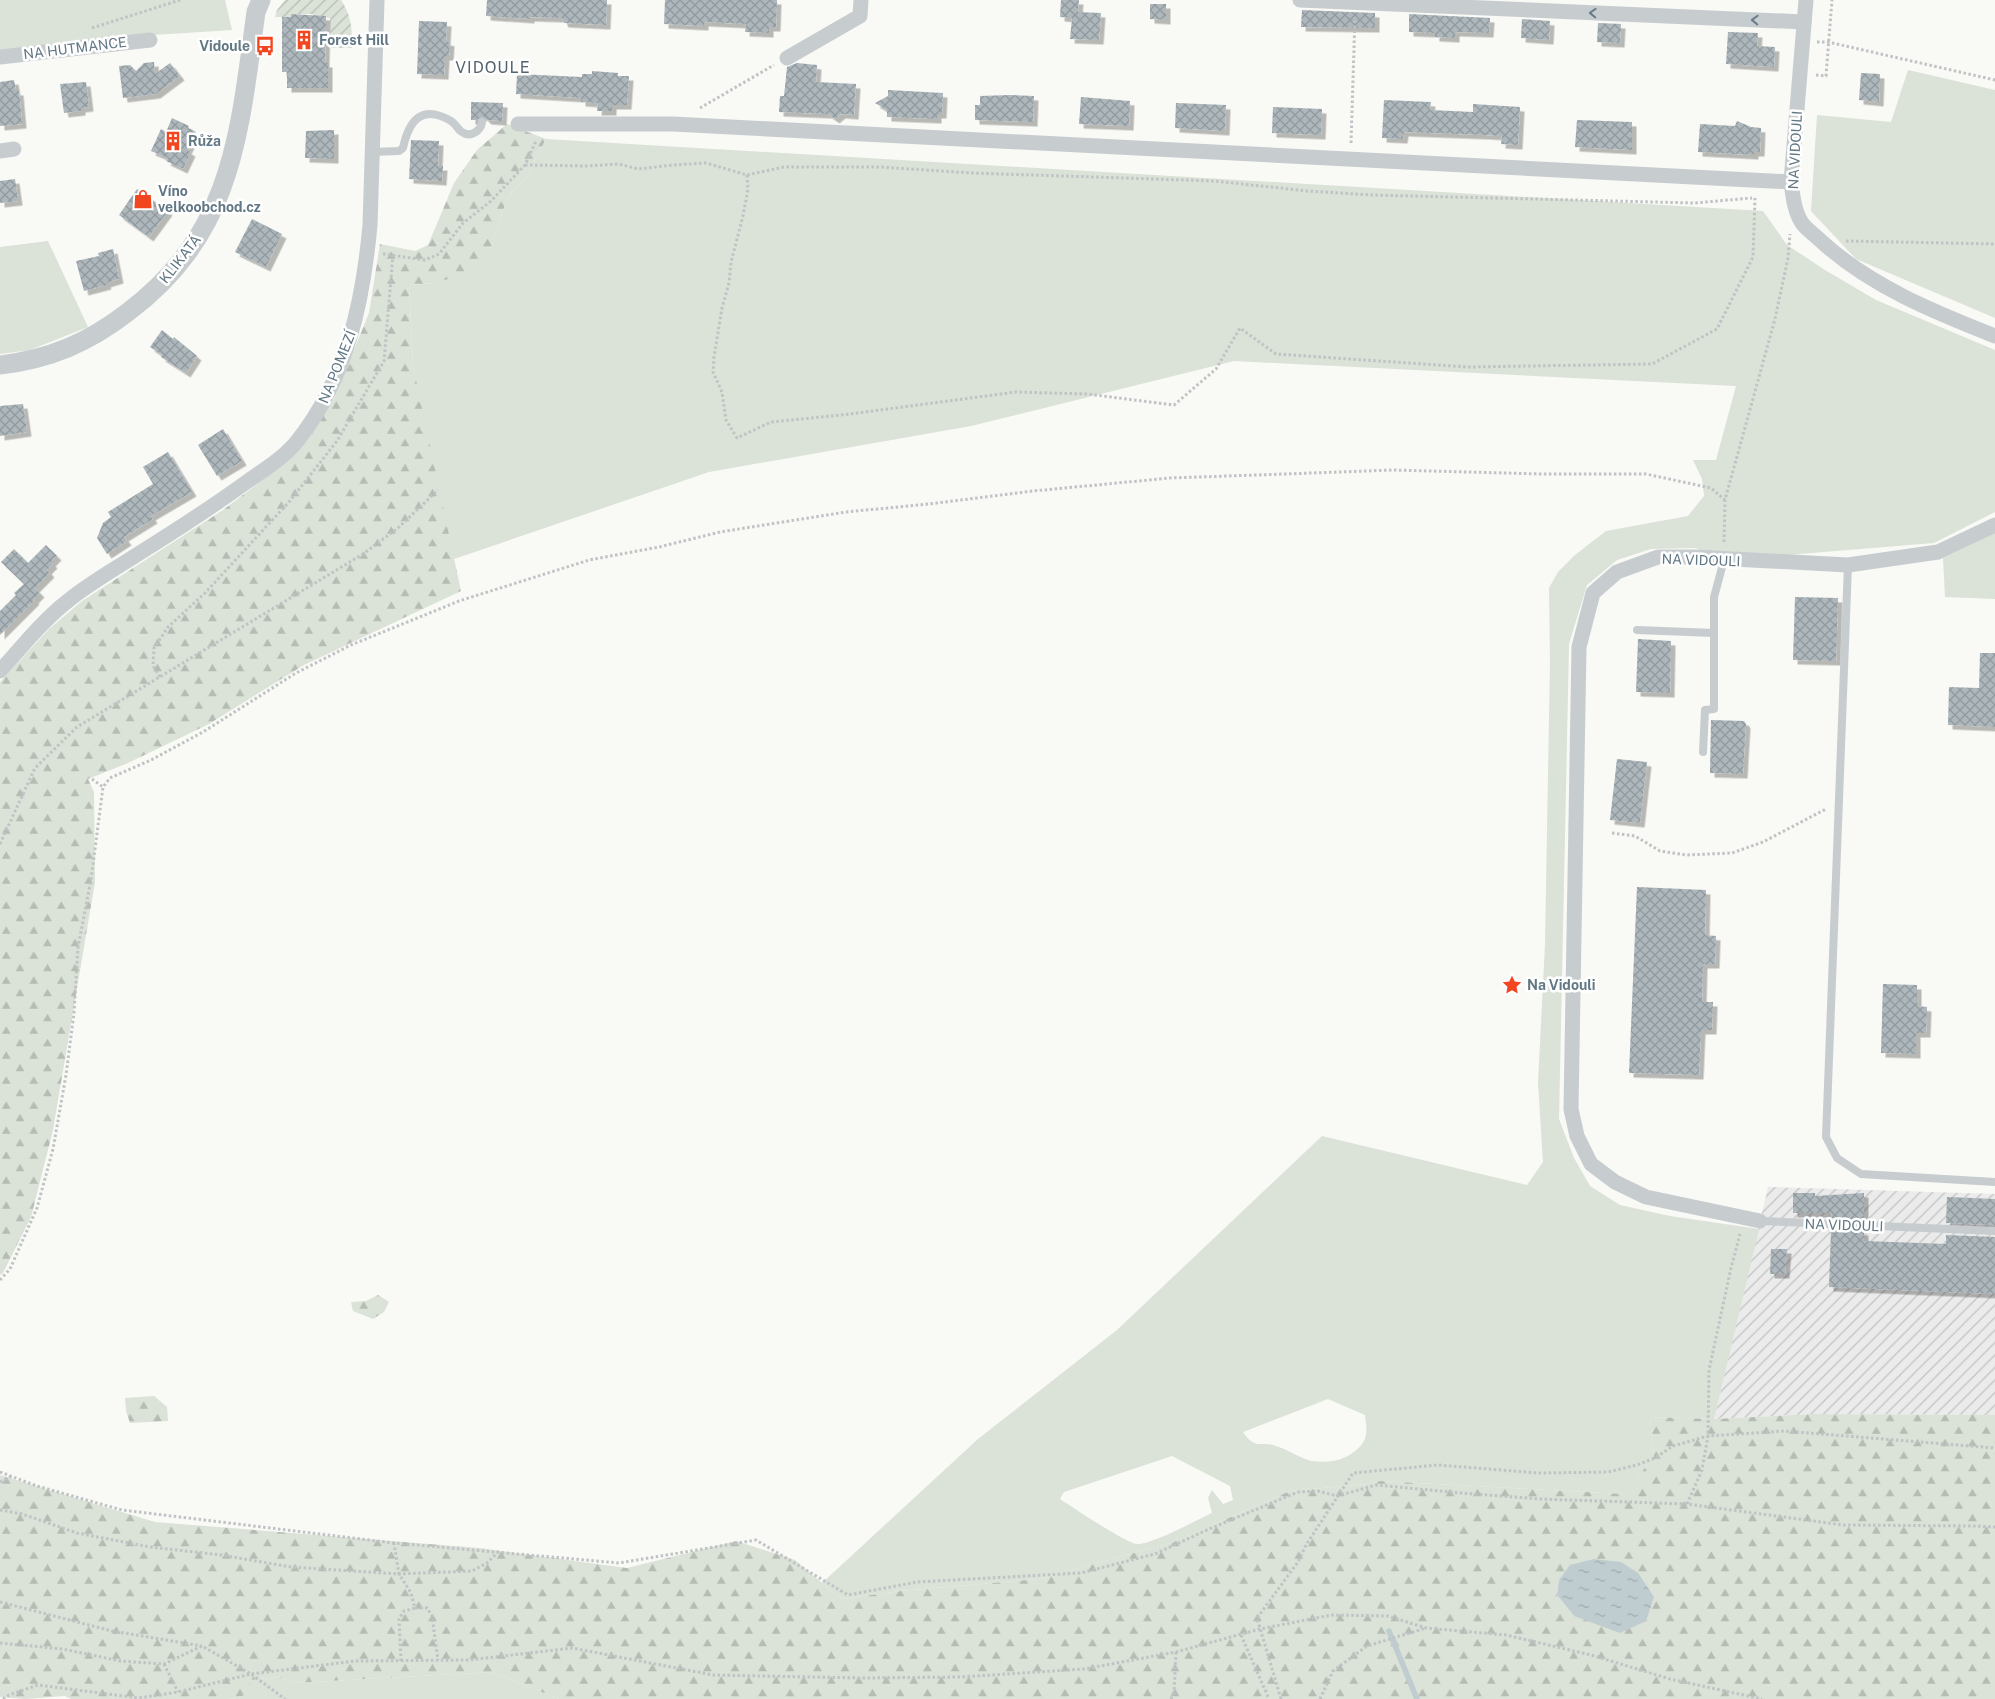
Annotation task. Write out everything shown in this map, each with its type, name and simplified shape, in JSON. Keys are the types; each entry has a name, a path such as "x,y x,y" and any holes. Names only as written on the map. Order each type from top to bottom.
{"street":[{"name":"KLIKATÁ","path":"0,365 66,350 97,334 147,298 185,257 208,221 229,169 237,139 256,12 261,0"},
{"name":"NA POMEZÍ","path":"0,670 39,628 68,601 211,508 279,458 296,442 330,391 347,349 359,307 368,252 377,0"},
{"path":"787,58 860,16 861,0"},
{"path":"1300,0 1804,22"},
{"name":"NA VIDOULI","path":"1806,0 1791,182 1794,205 1802,223 1841,259 1871,279 1921,305 1995,336"},
{"name":"NA HUTMANCE","path":"0,57 150,40"},
{"path":"518,124 673,124 1791,182"},
{"name":"NA VIDOULI","path":"1760,1222 1646,1198 1615,1182 1591,1164 1577,1136 1571,1108 1579,647 1593,593 1618,572 1658,557 1694,557 1848,565 1938,552 1995,525"}],"lane":[{"path":"372,152 399,151 404,148 408,130 418,118 424,115 443,118 454,123 462,133 470,134 477,132 482,126 482,122"},
{"path":"1703,752 1705,710 1714,709 1714,597 1724,560"},
{"path":"1848,565 1826,1137 1837,1158 1861,1174 1995,1182"},
{"path":"1637,630 1714,633"},
{"name":"NA VIDOULI","path":"1760,1222 1995,1230"}],"path":[{"path":"84,32 100,25 180,0"},
{"path":"1800,74 1826,76 1832,0"},
{"path":"1350,159 1356,2"},
{"path":"1802,41 1828,42 1995,80"},
{"path":"673,124 787,58"},
{"path":"368,252 425,260 439,254 463,223 492,201 524,165 543,124"},
{"path":"524,165 587,166 620,164 638,169 672,164 706,163 747,175 784,167 880,167 1214,181 1308,191 1372,194 1694,203 1755,198 1764,194"},
{"path":"747,175 748,189 731,262 729,284 722,308 713,372 722,392 726,420 737,438 771,422 850,414 1016,392 1087,394 1174,406 1216,369 1240,328 1276,354 1468,367 1652,364 1717,329 1753,257 1755,198"},
{"path":"1724,560 1725,500 1775,319 1788,258 1791,228 1802,223"},
{"path":"1824,243 1854,240 1995,244"},
{"path":"160,676 154,666 154,648 168,628 204,593 289,502 337,441 384,361 393,255"},
{"path":"0,1280 10,1269 37,1208 52,1149 66,1075 74,1013 78,947 91,880 103,787 110,778 151,760 203,732 296,673 351,645 459,602 589,560 659,547 720,532 846,512 1033,491 1170,478 1393,470 1542,474 1646,474 1712,488 1725,500"},
{"path":"0,844 35,768 77,727 363,554 398,528 438,490"},
{"path":"92,779 103,787"},
{"path":"1612,834 1635,836 1660,851 1678,854 1732,853 1763,842 1840,801"},
{"path":"1687,1504 1702,1470 1708,1436 1709,1370 1730,1268 1744,1219"},
{"path":"1281,1699 1258,1618 1298,1562 1306,1545 1314,1536 1353,1473 1368,1470 1438,1465 1538,1473 1608,1472 1655,1458 1673,1446 1708,1436 1784,1431 1995,1448"},
{"path":"0,1472 37,1486 122,1510 394,1543 619,1563 756,1540 848,1595 917,1582 1081,1573 1155,1554 1298,1492 1318,1491 1337,1496 1376,1484 1541,1499 1687,1504 1843,1525 1975,1526 1995,1528"},
{"path":"0,1482 12,1476"},
{"path":"0,1510 22,1514 77,1533 150,1547 221,1554 291,1567 400,1574 472,1571 487,1563 499,1551"},
{"path":"394,1543 400,1574 411,1593 414,1608"},
{"path":"0,1602 112,1631 202,1646 251,1674 285,1699"},
{"path":"401,1661 400,1619 404,1611 414,1608 426,1608 432,1616 438,1660"},
{"path":"3,1699 8,1694 38,1685 139,1699 178,1692 251,1674 355,1662 470,1660 572,1648 713,1675 864,1678 950,1677 1084,1669 1176,1652 1260,1629 1330,1615 1388,1616 1426,1628 1506,1635 1591,1654 1670,1679 1762,1699"},
{"path":"1320,1699 1334,1671 1367,1646 1426,1628"},
{"path":"1241,1635 1269,1699"},
{"path":"0,1643 63,1649 120,1662 164,1664 202,1646"},
{"path":"1171,1699 1174,1692 1176,1652"},
{"path":"164,1664 178,1692"}],"shaded area":[{"path":"1768,1187 1995,1194 1995,1415 1814,1414 1714,1419"}],"green space":[{"path":"0,0 225,0 232,30 153,35 0,51"},
{"path":"285,0 341,0 351,23 352,48 331,48 330,18 313,16 313,14 291,14 291,17 275,17 277,10"},
{"path":"1908,70 1995,90 1995,318 1856,259 1811,211 1817,115 1891,122"},
{"path":"507,124 546,139 525,179 509,195 495,231 491,250 466,273 436,283 409,285 413,366 461,591 304,665 209,724 128,763 88,779 94,792 95,882 53,1130 31,1217 3,1273 0,1275 0,682 49,629 82,601 223,510 290,459 334,399 369,313 380,244 415,251 428,245 454,183 477,150"},
{"path":"546,139 1763,211 1787,245 1825,270 1876,300 1995,350 1995,512 1934,543 1724,560 1695,548 1651,549 1617,560 1587,585 1569,644 1559,1119 1574,1158 1590,1186 1620,1205 1670,1216 1759,1229 1714,1419 1650,1417 1654,1456 1625,1494 1380,1481 1367,1484 1290,1491 1174,1542 1039,1579 901,1591 841,1599 822,1583 978,1439 1117,1330 1322,1136 1527,1185 1543,1162 1538,1083 1545,944 1550,663 1549,588 1558,572 1575,555 1606,531 1688,516 1704,496 1702,479 1693,460 1716,460 1736,386 1234,361 971,426 709,472 454,559 420,408 413,366 409,285 436,283 491,250 495,231 509,195 525,179","holes":["1328,1399 1365,1415 1366,1432 1364,1441 1354,1452 1341,1459 1327,1462 1312,1461 1271,1444 1255,1443 1247,1438 1243,1432","1172,1456 1230,1486 1233,1500 1223,1504 1212,1490 1208,1498 1212,1513 1153,1541 1137,1544 1111,1531 1060,1499 1064,1492"]},
{"path":"48,241 88,327 30,350 0,354 0,247"},
{"path":"1995,533 1995,599 1945,597 1943,558"},
{"path":"378,1295 389,1302 384,1312 373,1319 353,1311 351,1302 366,1301"},
{"path":"154,1396 167,1407 168,1421 130,1423 126,1411 125,1398"},
{"path":"1814,1414 1995,1415 1995,1699 559,1699 492,1672 293,1683 280,1677 250,1680 250,1694 229,1699 71,1699 65,1696 26,1699 0,1697 0,1475 155,1522 479,1548 627,1568 736,1541 795,1560 841,1599 901,1591 1039,1579 1174,1542 1290,1491 1367,1484 1380,1481 1625,1494 1654,1456 1650,1417 1714,1419","holes":["1593,1559 1574,1616 1557,1595 1559,1580 1571,1565"]},
{"path":"492,1672 559,1699 229,1699 250,1694 250,1680 280,1677 293,1683"}],"water":[{"path":"1593,1559 1621,1562 1638,1573 1654,1597 1646,1621 1620,1633 1574,1616 1557,1595 1559,1580 1570,1565"}],"building":[{"path":"487,0 607,0 606,25 564,23 562,18 530,17 530,19 486,16"},
{"path":"665,0 777,0 776,27 769,27 769,33 745,32 746,24 704,22 704,26 664,24"},
{"path":"1061,0 1079,0 1078,12 1101,13 1099,40 1070,39 1072,18 1060,17"},
{"path":"1150,4 1166,4 1166,20 1150,19"},
{"path":"1302,10 1375,13 1375,28 1301,27"},
{"name":"Forest Hill","path":"291,14 326,16 325,63 328,63 328,88 287,88 287,72 282,72 282,17 291,17"},
{"path":"1409,14 1490,18 1489,33 1455,32 1455,38 1435,37 1435,33 1409,32"},
{"path":"1522,19 1550,21 1549,40 1521,38"},
{"path":"419,21 447,22 446,41 450,42 449,56 445,56 444,75 417,74"},
{"path":"1598,23 1621,24 1620,43 1597,42"},
{"path":"1728,32 1758,33 1757,46 1775,47 1774,67 1726,64"},
{"path":"154,62 155,74 170,63 180,76 156,94 123,98 119,66 130,65 136,71 144,63"},
{"path":"797,63 817,65 816,82 856,84 854,115 841,114 835,119 828,114 779,112 780,96 784,96 787,67"},
{"path":"592,71 629,76 627,105 612,105 612,111 597,111 598,103 581,102 581,98 516,94 517,74 582,77 582,74 592,74"},
{"path":"1861,73 1880,74 1879,102 1859,100"},
{"path":"14,80 16,91 19,91 22,124 0,126 0,82"},
{"path":"86,82 89,107 81,108 81,111 64,113 60,84"},
{"path":"888,90 943,93 942,114 937,114 937,119 887,117 887,110 875,103 888,96"},
{"path":"980,96 1034,96 1033,122 975,120 975,105 980,105"},
{"path":"1081,97 1130,101 1129,126 1079,124"},
{"path":"1384,100 1431,102 1430,110 1473,112 1473,104 1520,107 1518,145 1501,144 1502,136 1485,135 1404,132 1403,139 1382,138"},
{"path":"471,102 503,103 502,121 487,120 483,116 477,120 471,120"},
{"path":"1176,103 1226,105 1225,131 1175,128"},
{"path":"1273,107 1322,109 1321,135 1272,133"},
{"name":"Růža","path":"172,118 189,126 188,128 196,132 187,150 191,152 183,169 166,161 168,158 151,151 161,129 166,132"},
{"path":"1577,120 1632,122 1632,150 1575,147"},
{"path":"1737,121 1751,127 1761,128 1760,152 1754,152 1754,155 1698,152 1700,124 1735,126"},
{"path":"334,130 334,159 305,158 306,131"},
{"path":"411,140 439,141 438,166 443,166 442,181 409,179"},
{"path":"15,179 18,201 0,203 0,181"},
{"path":"137,189 168,211 149,237 119,215"},
{"path":"252,219 282,234 266,267 235,252"},
{"path":"113,249 119,279 106,283 107,285 84,291 76,261 99,256 98,253"},
{"path":"162,330 173,339 174,337 197,356 186,373 161,357 162,355 150,347"},
{"path":"23,404 27,432 0,436 0,406"},
{"path":"223,429 242,461 217,476 198,445"},
{"path":"168,452 192,492 151,516 153,519 124,537 127,541 107,554 97,538 103,523 111,517 108,512 153,484 143,467"},
{"path":"46,545 57,556 47,570 50,573 35,588 40,593 0,635 0,611 24,584 1,562 14,549 28,563"},
{"path":"1795,597 1838,598 1836,661 1793,660"},
{"path":"1638,639 1671,641 1670,693 1636,692"},
{"path":"1980,653 1995,653 1995,727 1948,725 1949,687 1979,688"},
{"path":"1711,720 1744,721 1746,724 1743,774 1710,773"},
{"path":"1617,759 1647,762 1640,823 1610,820"},
{"path":"1637,887 1706,890 1705,935 1716,936 1715,964 1703,964 1702,1002 1713,1002 1712,1030 1701,1030 1699,1075 1629,1073"},
{"path":"1883,984 1917,985 1917,1006 1927,1007 1926,1033 1916,1033 1916,1054 1881,1053"},
{"path":"1793,1193 1815,1193 1815,1196 1864,1193 1864,1220 1831,1218 1832,1213 1793,1213"},
{"path":"1947,1197 1995,1199 1995,1225 1946,1223"},
{"path":"1831,1230 1864,1231 1864,1241 1946,1244 1946,1235 1995,1237 1995,1294 1829,1287"},
{"path":"1771,1249 1787,1249 1785,1274 1770,1274"}],"waterway":[{"path":"1389,1631 1417,1699"}],"place":[{"name":"Forest Hill","path":"304,40"},
{"name":"Vidoule","path":"265,46"},
{"name":"Růža","path":"173,141"},
{"name":"Víno velkoobchod.cz","path":"143,199"},
{"name":"Na Vidouli","path":"1512,985"}],"district":[{"name":"VIDOULE","path":"493,67"}]}
